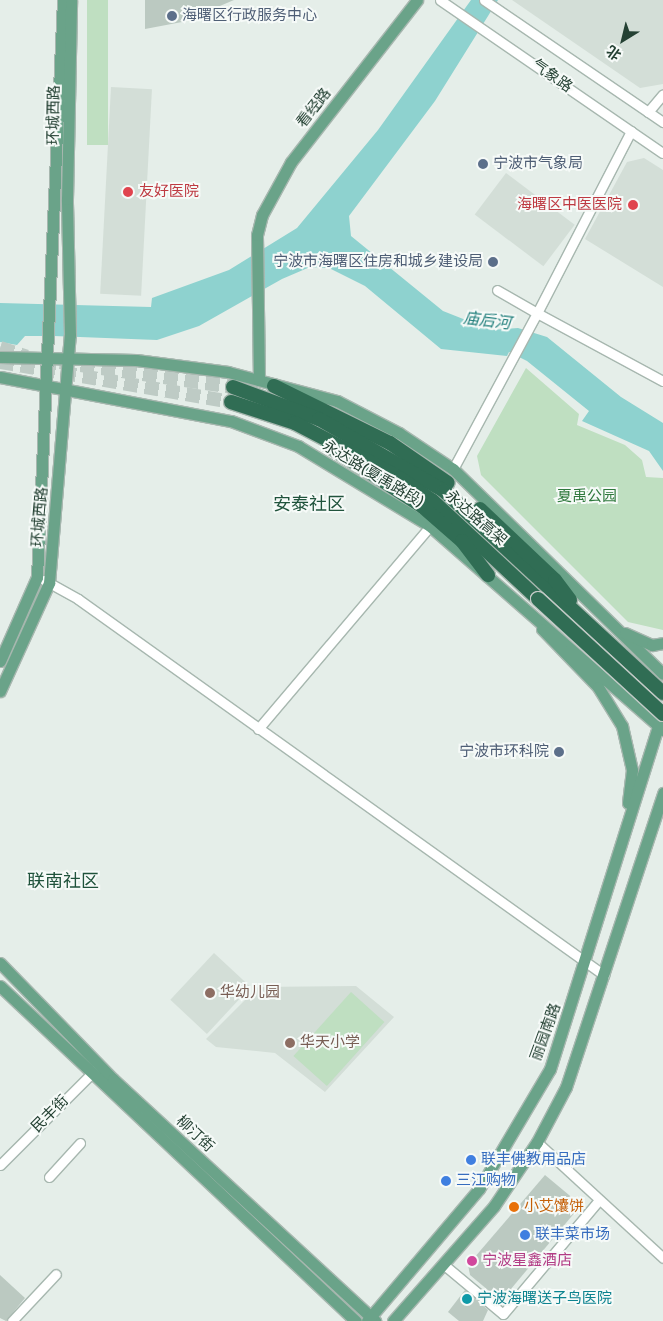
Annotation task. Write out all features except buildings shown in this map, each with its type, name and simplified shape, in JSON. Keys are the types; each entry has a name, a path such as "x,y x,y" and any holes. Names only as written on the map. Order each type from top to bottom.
{"highway":[{"path":"274,386 390,443 445,481 552,584"},
{"name":"永达路高架","path":"233,387 319,419 444,491 552,584 589,627 663,694"},
{"name":"永达路高架","path":"231,402 295,423 365,458 433,501 662,721"},
{"path":"295,423 423,507 462,541 488,575"}],"main road":[{"name":"环城西路","path":"0,660 38,577 63,0"},
{"name":"环城西路","path":"0,691 50,583 70,335 72,260 67,198 71,0"},
{"name":"看经路","path":"259,380 260,304 257,246 262,215 291,162 417,0"},
{"path":"0,357 68,356 136,360 259,380 274,386 337,401 399,433 453,469 663,674"},
{"name":"永达路(夏禹路段)","path":"0,377 66,392 144,403 264,431 298,446 430,526 662,721"},
{"path":"525,606 556,647 598,687 622,726 632,770 626,826"},
{"path":"605,619 630,636 652,645 663,643"},
{"name":"丽园南路","path":"370,1320 479,1189 516,1132 550,1069 626,826 662,721"},
{"path":"393,1321 494,1206 537,1142 572,1073 663,793"},
{"path":"649,834 663,808"},
{"name":"柳汀街","path":"0,963 101,1066 370,1320"},
{"name":"柳汀街","path":"0,986 90,1073 356,1321"}],"street":[{"name":"气象路","path":"484,0 663,122"},
{"name":"气象路","path":"443,2 663,153"},
{"path":"648,112 663,94"},
{"path":"453,469 531,326 631,131"},
{"path":"497,290 663,381"},
{"path":"258,729 430,526"},
{"path":"38,577 78,599 604,975"},
{"name":"民丰街","path":"0,1165 90,1073 101,1066"},
{"path":"537,1142 598,1201 663,1258"},
{"path":"49,1177 80,1143"},
{"path":"444,1264 503,1314 598,1201"},
{"path":"12,1321 56,1274"}],"shaded area":[{"path":"512,0 663,0 663,84 640,88"},
{"name":"友好医院","path":"111,87 152,89 141,296 100,294"},
{"name":"海曙区中医医院","path":"644,158 663,170 663,287 585,239 627,162"},
{"path":"506,173 575,225 543,266 475,215"},
{"name":"华幼儿园","path":"214,953 251,987 207,1034 170,1000"},
{"name":"华天小学","path":"356,986 394,1017 325,1092 275,1053 216,1047 206,1039 258,987"}],"green space":[{"path":"87,0 108,0 108,145 87,145"},
{"name":"夏禹公园","path":"526,368 579,414 577,425 625,445 642,460 646,477 663,478 663,630 628,622 481,475 477,456"},
{"path":"351,992 384,1022 327,1086 293,1056"}],"water":[{"path":"471,0 498,0 435,101 349,216 351,236 443,311 491,330 518,328 547,337 621,397 663,423 663,471 649,451 582,421 589,411 527,361 509,352 507,356 441,349 365,286 329,268 310,267 282,279 199,326 157,340 25,336 17,345 0,342 0,303 151,307 152,298 229,270 297,228 378,130"}],"tunnel":[{"path":"0,348 27,357"},
{"path":"0,362 231,402"},
{"path":"60,362 233,387"}],"place":[{"name":"海曙区行政服务中心","path":"172,16"},
{"name":"宁波市气象局","path":"483,164"},
{"name":"友好医院","path":"128,192"},
{"name":"海曙区中医医院","path":"633,205"},
{"name":"宁波市海曙区住房和城乡建设局","path":"493,262"},
{"name":"宁波市环科院","path":"559,752"},
{"name":"华幼儿园","path":"210,993"},
{"name":"华天小学","path":"290,1043"},
{"name":"联丰佛教用品店","path":"471,1160"},
{"name":"三江购物","path":"446,1181"},
{"name":"小艾馕饼","path":"514,1207"},
{"name":"联丰菜市场","path":"525,1235"},
{"name":"宁波星鑫酒店","path":"472,1261"},
{"name":"宁波海曙送子鸟医院","path":"467,1299"}],"district":[{"name":"安泰社区","path":"309,504"},
{"name":"联南社区","path":"63,881"}],"water label":[{"name":"庙后河","path":"487,321"}]}
